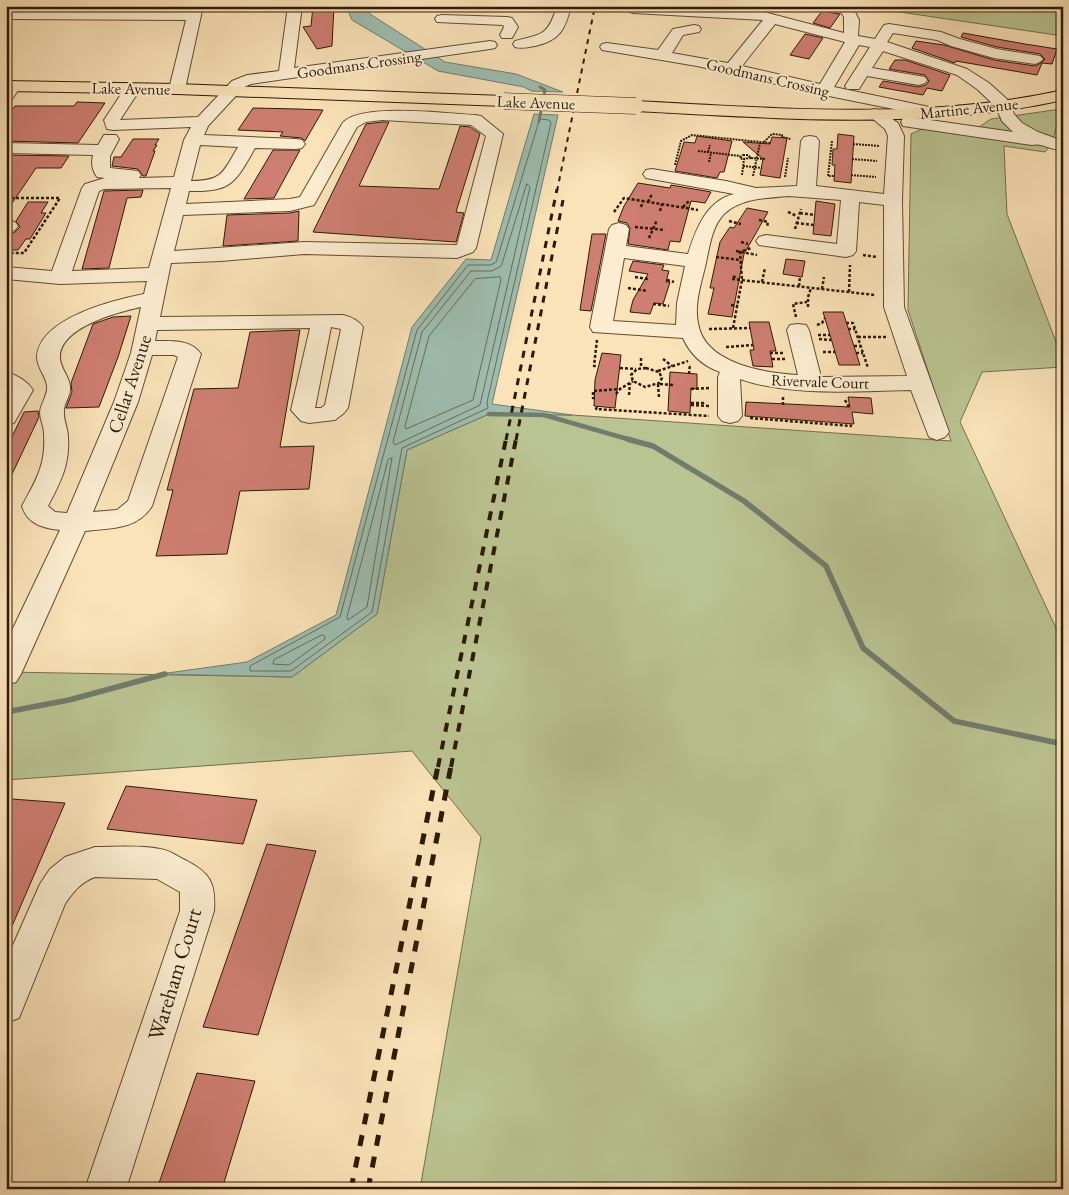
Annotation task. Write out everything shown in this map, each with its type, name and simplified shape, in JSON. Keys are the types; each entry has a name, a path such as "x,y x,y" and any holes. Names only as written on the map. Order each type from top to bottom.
{"main road":[{"path":"984,86 1006,94 1042,100"},
{"name":"Lake Avenue","path":"9,89 177,89 875,114"},
{"name":"Martine Avenue","path":"928,118 1063,95"}],"street":[{"path":"286,74 295,6"},
{"path":"433,6 459,49"},
{"name":"Goodmans Crossing","path":"231,91 238,84 247,80 490,45 508,48 536,41 555,32 559,26 564,6"},
{"path":"816,88 853,42 850,37 853,24 852,16 844,6"},
{"path":"630,7 749,10 771,19 807,29 850,37 948,66 962,72 984,86 1004,105 1005,116 1014,124 1029,134 1060,146"},
{"path":"6,15 36,11 194,11 177,89"},
{"path":"442,19 507,28 519,39 520,44"},
{"path":"732,69 771,19"},
{"name":"Goodmans Crossing","path":"490,45 488,41 507,28"},
{"path":"846,90 862,71 889,28 941,36 956,43 994,53 1035,60"},
{"path":"663,55 669,43 678,32 694,29"},
{"name":"Goodmans Crossing","path":"607,47 663,55 816,88 846,90 928,118"},
{"path":"862,71 919,80"},
{"path":"133,88 112,120 113,124 198,131 249,142 296,144"},
{"name":"Goodmans Crossing","path":"844,114 846,90"},
{"name":"Cellar Avenue","path":"12,663 76,523 126,402 143,348 160,266 198,131 231,91"},
{"path":"875,114 892,127 895,156 893,201 894,306 937,432"},
{"name":"Lake Avenue","path":"875,114 928,118 996,134 1060,146"},
{"path":"6,274 60,278 160,266 221,255 304,248 457,252 466,248 495,134 475,120 382,115 362,118 350,124 307,201 290,205 175,210"},
{"path":"895,156 928,118"},
{"path":"996,134 1009,130 1014,124"},
{"path":"804,193 810,141"},
{"path":"6,148 106,145 100,167 103,173 183,182 209,187 225,182 249,142"},
{"path":"661,175 740,188 752,194"},
{"path":"60,278 91,188 101,184 183,182"},
{"path":"623,224 615,251 601,326 689,331 686,308 705,229 714,212 735,199 775,190 893,201"},
{"path":"761,247 793,244 846,251 850,196"},
{"path":"615,251 698,258"},
{"path":"143,348 178,348 190,354 139,506 122,518 76,523 49,520 37,513 35,506 55,466 56,428 52,416 59,390 57,380 50,367 48,354 55,342 65,332 86,318 132,302 153,298"},
{"path":"148,324 322,321"},
{"path":"804,326 811,382"},
{"name":"Rivervale Court","path":"689,331 698,358 766,380 919,383"},
{"path":"730,416 728,377 732,370"},
{"path":"6,379 22,390 6,418"},
{"name":"Wareham Court","path":"6,1006 52,895 62,880 77,868 95,862 161,864 191,880 195,885 198,897 196,911 105,1189"}],"path":[{"path":"661,175 680,149 681,141 687,137 696,135 770,143"},
{"path":"764,143 770,136 782,135 782,137 791,138 790,146"},
{"path":"832,141 828,176 834,176"},
{"path":"742,175 753,176 760,143"},
{"path":"854,144 895,156"},
{"path":"709,162 710,145"},
{"path":"727,155 729,148"},
{"path":"698,151 740,156 746,154 751,158"},
{"path":"785,177 788,171 789,154"},
{"path":"740,156 744,159 765,159"},
{"path":"852,159 895,156"},
{"path":"851,175 895,156"},
{"path":"743,166 762,168"},
{"path":"779,170 788,171"},
{"path":"779,176 785,177 804,193 800,213 797,216 793,244"},
{"path":"648,202 652,194"},
{"path":"6,198 60,198 24,253 6,253"},
{"path":"665,230 623,224 624,198 714,212"},
{"path":"683,208 689,200"},
{"path":"640,208 643,201"},
{"path":"660,211 662,204"},
{"path":"788,212 797,216"},
{"path":"800,213 815,215"},
{"path":"650,238 657,220"},
{"path":"796,223 814,225"},
{"path":"738,252 761,247"},
{"path":"738,252 761,247"},
{"path":"846,251 851,254 849,292"},
{"path":"733,328 740,280 738,252"},
{"path":"698,258 740,260"},
{"path":"762,282 765,268"},
{"path":"635,277 648,278"},
{"path":"732,277 740,280 893,297"},
{"path":"799,286 800,277"},
{"path":"822,289 824,277"},
{"path":"808,307 807,302 811,288"},
{"path":"734,302 738,304"},
{"path":"807,302 793,304 804,326 822,323 825,318"},
{"path":"731,305 738,304"},
{"path":"846,323 853,323 873,382"},
{"path":"598,366 594,366 601,326"},
{"path":"689,331 750,328"},
{"path":"848,329 855,329"},
{"path":"858,337 904,338"},
{"path":"854,346 861,346"},
{"path":"770,353 783,353"},
{"path":"856,353 863,353"},
{"path":"641,358 641,368"},
{"path":"658,371 698,358"},
{"path":"689,374 698,358"},
{"path":"663,359 673,366"},
{"path":"772,359 784,359"},
{"path":"620,368 637,370"},
{"path":"629,395 631,374 641,368 651,368 658,371 662,378 658,384 659,397"},
{"path":"595,398 593,398 593,391 620,388 631,382 645,387 658,384 675,385"},
{"path":"616,394 620,388"},
{"path":"691,403 703,404 703,406"}],"green space":[{"path":"888,6 1063,6 1063,36 886,10"},
{"path":"1061,109 1052,144 1045,152 1004,146 1007,214 1063,360 1063,367 982,372 960,422 1063,643 1063,1189 420,1189 481,837 412,751 6,780 6,672 292,677 377,614 407,450 489,414 572,415 951,441 908,310 911,134 924,128 970,133 991,119"}],"water":[{"path":"346,6 369,6 370,14 445,62 516,74 563,92 531,91 524,87 438,71 352,20"},
{"path":"534,114 558,115 492,404 572,415 489,414 407,450 377,614 292,677 160,674 247,662 336,615 412,327 466,259 491,260"}],"building":[{"path":"313,6 334,6 332,46 317,49 303,27 311,26"},
{"path":"822,11 840,14 830,28 813,23"},
{"path":"963,33 1057,49 1052,64 1042,63 1037,75 956,61 955,63 912,48 916,41 944,45 994,60 1035,66 1045,59 1040,54 997,47 961,37"},
{"path":"805,34 823,38 809,59 790,55"},
{"path":"895,60 905,60 950,75 942,91 927,88 923,95 879,87 883,81 919,87 926,85 929,81 925,75 889,69"},
{"path":"77,102 105,103 78,143 6,141 6,117 15,106 74,106"},
{"path":"253,108 323,110 305,141 302,138 280,136 283,132 238,130"},
{"path":"389,122 359,186 439,189 460,126 470,127 480,134 456,212 464,213 456,242 313,232 366,124"},
{"path":"838,134 854,136 851,183 834,181 833,149 837,149"},
{"path":"697,136 732,141 724,172 720,172 717,178 675,171 684,142 695,143"},
{"path":"772,137 787,138 780,178 760,175 763,159 743,142 770,144"},
{"path":"133,139 159,139 155,145 157,145 153,151 155,151 146,176 143,176 138,169 112,166 114,157 121,157"},
{"path":"273,150 300,150 274,198 244,199"},
{"path":"6,155 69,156 61,168 36,168 6,212"},
{"path":"638,183 670,188 671,185 711,192 705,203 691,201 680,242 670,241 668,250 628,244 630,228 627,223 618,221 624,206"},
{"path":"143,190 141,197 127,198 109,268 82,269 104,191"},
{"path":"816,201 835,204 831,236 813,234"},
{"path":"28,202 48,202 41,213 46,213 30,239 26,239 18,250 6,250 6,236 15,232 20,227 16,221"},
{"path":"747,208 768,212 744,254 732,317 708,314 714,288 710,288 720,242 730,227 734,228"},
{"path":"299,211 298,241 223,246 227,215"},
{"path":"592,234 606,234 591,311 580,310"},
{"path":"786,259 805,261 802,277 783,274"},
{"path":"633,261 664,265 662,270 669,271 666,282 670,282 663,304 654,303 650,314 630,312 633,300 648,274 629,271"},
{"path":"823,312 843,312 860,365 839,365"},
{"path":"131,316 99,407 66,408 72,392 71,383 93,324 113,317"},
{"path":"749,322 769,322 776,351 770,351 773,367 753,366 750,350 754,350"},
{"path":"300,330 280,447 314,446 309,489 240,491 227,554 156,556 173,490 167,490 194,389 238,388 250,332"},
{"path":"602,353 621,355 615,408 594,406 595,380"},
{"path":"670,372 697,374 697,389 691,388 690,413 668,411"},
{"path":"848,397 871,398 873,414 852,412 854,424 745,416 746,402 850,407"},
{"path":"38,411 39,417 6,487 6,449 24,412"},
{"path":"126,786 257,800 243,844 107,829"},
{"path":"12,799 65,803 6,940 6,812"},
{"path":"267,844 316,851 258,1035 203,1027"},
{"path":"197,1073 255,1081 222,1189 157,1189"}],"waterway":[{"path":"539,121 545,90 540,87"},
{"path":"489,414 544,415 631,440"},
{"path":"627,439 653,446 744,501 826,566 863,648 954,721 1063,744"},
{"path":"6,712 69,700 165,674"}],"railway":[{"path":"557,191 595,6"},
{"path":"506,440 557,189"},
{"path":"516,440 563,200"},
{"path":"438,767 506,439"},
{"path":"451,767 516,439"},
{"path":"351,1189 438,766"},
{"path":"368,1189 451,766"}]}
